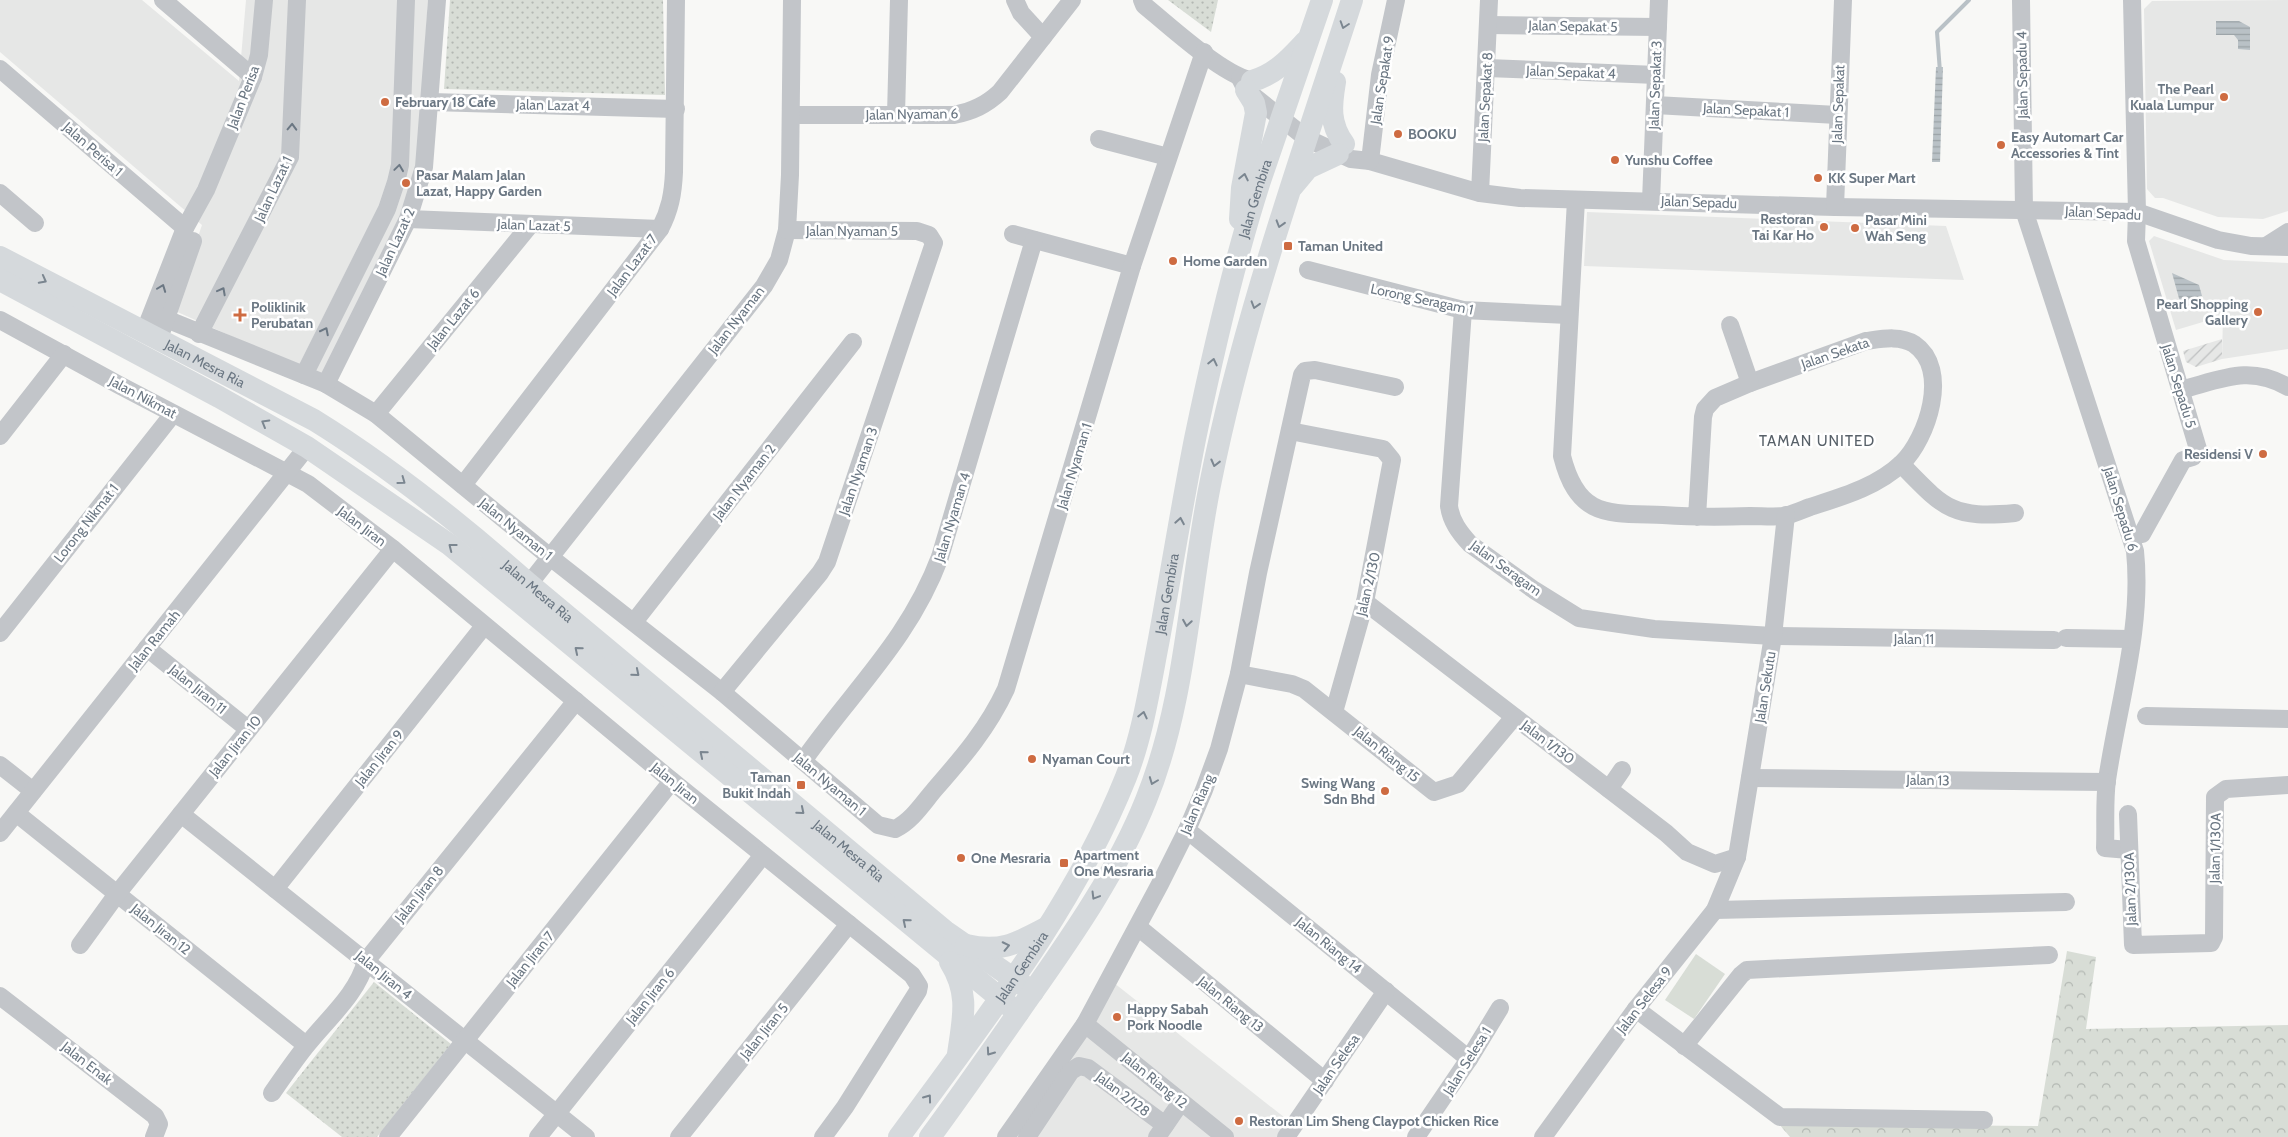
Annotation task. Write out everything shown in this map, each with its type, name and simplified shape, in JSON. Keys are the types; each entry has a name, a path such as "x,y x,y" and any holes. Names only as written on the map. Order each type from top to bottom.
{"main road":[{"name":"Jalan Gembira","path":"899,1137 1014,980 1047,928 1090,855 1127,773 1143,718 1195,439 1222,320 1260,181 1285,114 1322,0"},
{"name":"Jalan Gembira","path":"930,1137 1079,924 1120,854 1145,803 1162,757 1173,713 1211,480 1246,333 1307,131 1352,0"},
{"path":"1243,243 1239,213 1256,114 1246,83 1272,73 1284,64 1310,36"},
{"path":"1290,190 1308,168 1341,149 1332,124 1331,109 1336,74 1336,51"},
{"name":"Jalan Mesra Ria","path":"0,257 154,334 345,439 466,528 529,584 913,905 999,999 1018,1012"},
{"name":"Jalan Mesra Ria","path":"0,280 307,447 450,545 953,948 1033,992"},
{"path":"110,340 154,334 164,368"},
{"path":"282,403 299,423 307,447 322,440 345,439"},
{"path":"957,1057 964,1008 963,990 953,948 1001,948 1016,944 1047,928"},
{"path":"944,1137 953,1106"}],"street":[{"path":"163,0 253,77"},
{"name":"Jalan Perisa","path":"154,334 185,228 206,190 253,77 259,54 264,0"},
{"name":"Jalan Lazat 1","path":"199,334 290,157 297,0"},
{"name":"Jalan Lazat 2","path":"304,375 387,209 396,182 400,165 406,0"},
{"name":"Jalan Lazat 2","path":"326,384 408,219 424,167 431,102 437,0"},
{"name":"Jalan Lazat 7","path":"463,485 660,229 673,198 676,109 676,0"},
{"name":"Jalan Nyaman","path":"529,584 764,286 778,260 786,230 792,0"},
{"path":"896,116 899,0"},
{"path":"1015,0 1021,13 1043,37"},
{"name":"Jalan Nyaman 6","path":"790,115 954,115 972,111 988,103 1000,92 1072,0"},
{"name":"Jalan Sepadu","path":"1142,0 1144,5 1307,131 1341,149 1370,161 1480,193 1576,200 1650,200 1835,207 2137,212 2218,240 2252,246 2288,247"},
{"name":"Jalan Sepakat 9","path":"1370,161 1380,75 1396,0"},
{"name":"Jalan Sepakat 8","path":"1480,193 1490,0"},
{"name":"Jalan Sepakat 3","path":"1650,200 1659,0"},
{"name":"Jalan Sepakat","path":"1835,207 1837,115 1843,0"},
{"name":"Jalan Sepadu 4","path":"2021,0 2024,210"},
{"name":"Jalan Sepadu 5","path":"2132,0 2136,241 2198,449 2193,457 2183,460 2142,534 2132,536"},
{"name":"Jalan Sepakat 5","path":"1488,25 1658,27"},
{"name":"Jalan Nyaman 1","path":"154,334 199,334 326,384 376,414 550,557 722,692 878,825 895,829 910,819 986,728 1006,689 1132,266 1204,52"},
{"name":"Jalan Sepakat 4","path":"1487,68 1656,75"},
{"name":"Jalan Perisa 1","path":"0,69 185,228"},
{"name":"Jalan Lazat 4","path":"431,102 676,109"},
{"name":"Jalan Sepakat 1","path":"1655,105 1837,115"},
{"path":"1099,139 1168,157"},
{"name":"Jalan Perisa","path":"154,334 202,213 206,190"},
{"path":"0,194 35,223"},
{"name":"Jalan Sekata","path":"1576,200 1568,315 1562,456 1567,474 1575,490 1588,503 1602,512 1697,517 1786,516 1864,488 1901,464 1920,437 1931,408 1933,382 1929,367 1923,353 1914,344 1893,339 1866,341 1750,382 1715,398 1705,409 1697,517"},
{"name":"Jalan Sepadu 6","path":"2024,210 2132,536 2138,579 2131,639 2107,782 2105,848 2128,850"},
{"name":"Jalan Lazat 5","path":"408,219 660,229"},
{"name":"Jalan Lazat 6","path":"376,414 530,225"},
{"name":"Jalan Nyaman 5","path":"786,230 917,231"},
{"name":"Jalan Nyaman 3","path":"722,692 820,573 831,552 934,243 929,235 917,231"},
{"path":"2266,246 2288,232"},
{"path":"1013,234 1132,266"},
{"name":"Jalan Nyaman 4","path":"802,761 894,645 918,608 930,583 946,539 1034,240"},
{"name":"Lorong Seragam 1","path":"1308,270 1463,310 1568,315"},
{"name":"Jalan Seragam","path":"1463,310 1449,506 1451,516 1462,535 1534,590 1579,618 1654,628 1773,636"},
{"name":"Jalan Nikmat","path":"0,320 173,414 288,472"},
{"path":"1730,325 1750,382"},
{"name":"Jalan Nyaman 2","path":"634,622 853,342"},
{"path":"0,436 64,354"},
{"name":"Jalan Riang","path":"1006,1137 1083,1026 1138,927 1187,830 1219,749 1239,674 1258,573 1300,379 1305,371 1315,370 1394,387"},
{"path":"2180,390 2238,375 2258,374 2274,379 2288,387"},
{"name":"Lorong Nikmat 1","path":"0,633 173,414"},
{"name":"Jalan 2/130","path":"1290,432 1383,449 1390,455 1392,465 1365,602 1334,712"},
{"name":"Jalan Ramah","path":"0,832 307,447"},
{"path":"1901,464 1944,506 1964,513 1987,516 2015,513"},
{"name":"Jalan Jiran","path":"288,472 308,484 393,549 672,781 912,975 919,986 845,1108 823,1137"},
{"name":"Jalan Sekutu","path":"1736,857 1773,636 1786,516"},
{"name":"Jalan Jiran 10","path":"80,945 117,894 393,549"},
{"name":"Jalan 1/130","path":"1365,602 1610,789 1687,852 1715,864 1736,857"},
{"name":"Jalan Jiran 9","path":"275,889 484,626"},
{"name":"Jalan 11","path":"1773,636 2131,639"},
{"name":"Jalan Jiran 11","path":"147,648 248,729"},
{"name":"Jalan Riang 15","path":"1239,674 1298,686 1334,712 1434,792 1458,784 1514,716"},
{"name":"Jalan Jiran 8","path":"272,1093 306,1045 349,995 362,974 366,961 576,701"},
{"path":"2146,716 2288,719"},
{"path":"0,765 33,791"},
{"path":"1610,789 1622,770"},
{"name":"Jalan 13","path":"1750,778 2107,782"},
{"name":"Jalan Jiran 7","path":"388,1137 672,781"},
{"name":"Jalan 1/130A","path":"2211,943 2214,937 2215,797 2226,789 2288,785"},
{"name":"Jalan Jiran 12","path":"16,813 306,1045"},
{"name":"Jalan Jiran 4","path":"181,814 586,1137"},
{"name":"Jalan 2/130A","path":"2128,814 2133,945 2211,943"},
{"name":"Jalan Riang 14","path":"1187,830 1469,1059"},
{"name":"Jalan Jiran 6","path":"538,1137 763,855"},
{"name":"Jalan Selesa 9","path":"1542,1137 1636,1010 1715,910 1736,857"},
{"path":"1715,910 2066,902"},
{"name":"Jalan Jiran 5","path":"680,1137 849,924"},
{"name":"Jalan Riang 13","path":"1138,927 1324,1080"},
{"path":"1684,1046 1740,975 1747,970 2050,956"},
{"name":"Jalan Selesa","path":"1286,1137 1386,991"},
{"name":"Jalan Enak","path":"0,996 155,1116 159,1124 154,1137"},
{"name":"Jalan Selesa 1","path":"1416,1137 1469,1059 1500,1008"},
{"path":"1636,1010 1780,1117 1984,1120"},
{"name":"Jalan Riang 12","path":"1083,1026 1211,1137"},
{"name":"Jalan Riang 12","path":"1083,1026 1225,1137"},
{"name":"Jalan 2/128","path":"1027,1137 1071,1071 1079,1066 1088,1068 1161,1131"},
{"path":"1161,1131 1177,1108"}],"shaded area":[{"path":"0,0 142,0 239,81 246,0 428,0 417,165 410,204 336,383 173,310 202,225 0,52"},
{"name":"The Pearl Kuala Lumpur","path":"2288,0 2288,211 2263,219 2218,217 2163,198 2155,198 2147,189 2144,9 2152,1"},
{"path":"2216,21 2239,21 2250,27 2250,50 2238,49 2238,40 2234,35 2216,35"},
{"path":"1936,67 1943,67 1940,162 1932,162"},
{"path":"1587,212 1946,226 1964,280 1584,266"},
{"path":"2154,236 2224,260 2288,263 2288,349 2222,359 2223,316 2176,330 2149,241"},
{"path":"2172,273 2199,285 2202,296 2180,302"},
{"path":"2222,339 2222,359 2196,367 2186,362 2183,351"},
{"path":"1109,979 1294,1125 1286,1137 1001,1137"}],"green space":[{"path":"450,0 663,0 665,95 444,89"},
{"path":"1168,0 1218,0 1211,32"},
{"path":"2067,951 2096,957 2086,1029 2288,1025 2288,1137 1790,1137 1779,1124 2038,1126"},
{"path":"1696,954 1725,974 1694,1019 1665,1000"},
{"path":"374,982 451,1044 377,1137 342,1137 286,1093"}],"waterway":[{"path":"1940,72 1937,32 1969,0"}],"place":[{"name":"The Pearl Kuala Lumpur","path":"2224,97"},
{"name":"February 18 Cafe","path":"385,102"},
{"name":"BOOKU","path":"1398,134"},
{"name":"Easy Automart Car Accessories & Tint","path":"2001,145"},
{"name":"Yunshu Coffee","path":"1615,160"},
{"name":"KK Super Mart","path":"1818,178"},
{"name":"Pasar Malam Jalan Lazat, Happy Garden","path":"406,183"},
{"name":"Restoran Tai Kar Ho","path":"1824,227"},
{"name":"Pasar Mini Wah Seng","path":"1855,228"},
{"name":"Taman United","path":"1288,246"},
{"name":"Home Garden","path":"1173,261"},
{"name":"Pearl Shopping Gallery","path":"2258,312"},
{"name":"Poliklinik Perubatan","path":"240,315"},
{"name":"Residensi V","path":"2263,454"},
{"name":"Nyaman Court","path":"1032,759"},
{"name":"Taman Bukit Indah","path":"801,785"},
{"name":"Swing Wang Sdn Bhd","path":"1385,791"},
{"name":"One Mesraria","path":"961,858"},
{"name":"Apartment One Mesraria","path":"1064,863"},
{"name":"Happy Sabah Pork Noodle","path":"1117,1017"},
{"name":"Restoran Lim Sheng Claypot Chicken Rice","path":"1239,1121"}],"district":[{"name":"TAMAN UNITED","path":"1817,441"}]}
